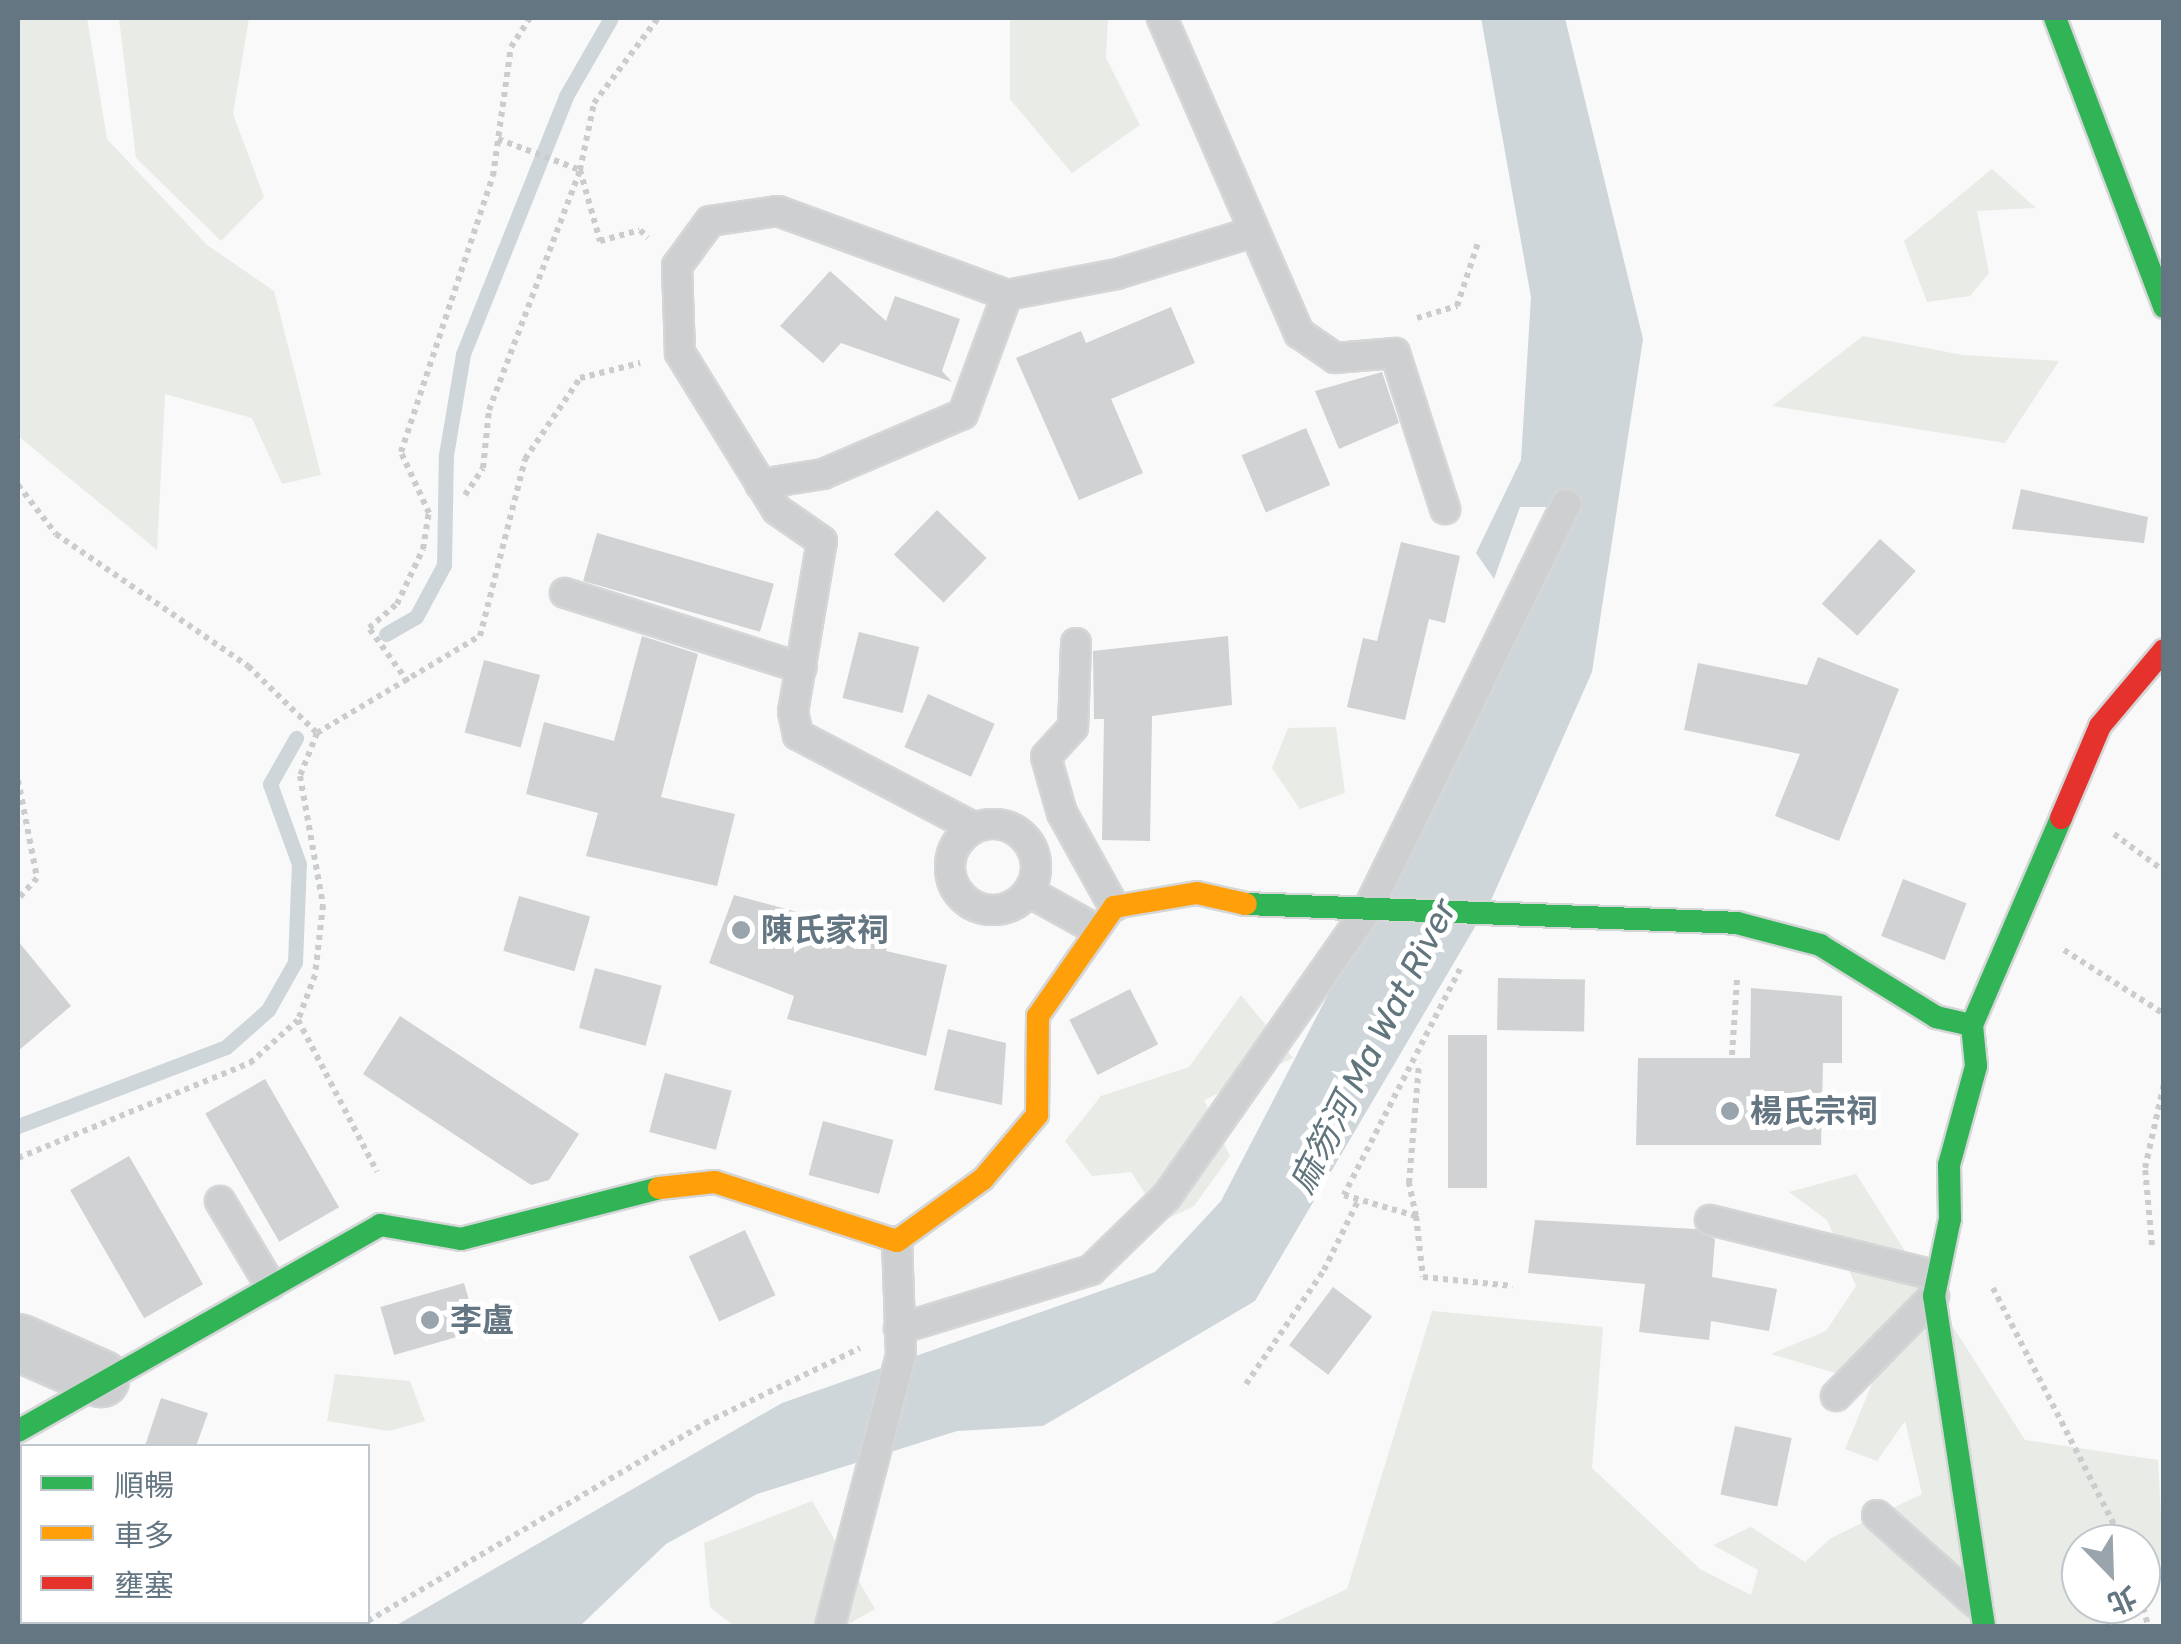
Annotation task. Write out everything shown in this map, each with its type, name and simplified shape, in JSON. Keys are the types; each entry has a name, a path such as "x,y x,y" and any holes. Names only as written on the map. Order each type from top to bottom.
{"street":[{"path":"2055,18 2164,307"},
{"path":"1984,1618 1934,1285 1950,1219 1949,1165 1976,1066 1972,1025 2100,726 2164,650"},
{"path":"18,1431 48,1422 100,1378 380,1225 404,1223 461,1239 614,1193 715,1182 897,1241 983,1179 1036,1115 1038,1016 1092,927 1114,907 1197,893 1284,912 1381,909 1494,918 1737,923 1820,945 1906,1001 1972,1025"},
{"path":"18,1342 100,1378"}],"lane":[{"path":"1162,18 1299,333 1335,358 1394,353 1444,509"},
{"path":"973,827 954,845 948,871 958,895 981,910 1008,908 1029,892 1037,871 1018,830 973,827 798,735 801,668 822,541 777,510 680,353 677,266 710,221 778,211 1008,295 1118,274 1252,232"},
{"path":"760,484 823,474 963,414 1008,295"},
{"path":"900,1342 1091,1270 1167,1196 1381,909 1566,504"},
{"path":"566,592 801,668"},
{"path":"1076,643 1073,727 1046,757 1062,813 1114,907"},
{"path":"1029,892 1092,927"},
{"path":"220,1202 270,1285"},
{"path":"1710,1220 1934,1285 1836,1396"},
{"path":"830,1626 900,1342 897,1241"},
{"path":"1877,1515 1984,1618"}],"path":[{"path":"408,682 393,654 369,628 398,604 423,549 429,513 402,452 498,140 511,47 530,18"},
{"path":"465,495 488,450 502,369 580,170 594,104 658,18"},
{"path":"498,140 580,170"},
{"path":"580,170 600,240 640,230 677,266"},
{"path":"1335,358 1457,306 1478,243"},
{"path":"18,1158 250,1063 298,1020 315,975 323,905 300,776 317,733 480,636 525,460 580,378 680,353"},
{"path":"18,485 56,534 248,666 317,733"},
{"path":"18,780 36,878 18,899"},
{"path":"2102,824 2164,870"},
{"path":"1732,1055 1737,923"},
{"path":"2048,944 2164,1014"},
{"path":"1416,1216 1344,1194 1419,1058 1467,954"},
{"path":"298,1020 404,1223"},
{"path":"1419,1058 1409,1184 1422,1277 1514,1286"},
{"path":"2152,1244 2145,1168 2164,1084"},
{"path":"1246,1384 1324,1270 1358,1199"},
{"path":"1950,1219 2006,1309 2114,1524"},
{"path":"370,1619 705,1423 900,1342"}],"shaded area":[{"path":"18,18 87,18 107,139 207,245 274,291 321,475 282,484 252,418 165,394 157,550 18,436"},
{"path":"119,18 249,18 233,114 264,197 221,241 136,158"},
{"path":"1010,18 1108,18 1106,58 1140,125 1072,173 1010,99"},
{"path":"1992,169 2036,208 1977,211 1989,273 1970,296 1927,302 1904,241"},
{"path":"1863,336 1963,355 2059,361 2005,443 1772,406"},
{"path":"1336,727 1345,793 1300,809 1272,768 1288,728"},
{"path":"1241,995 1293,1058 1204,1100 1230,1156 1194,1206 1163,1221 1131,1172 1092,1176 1065,1141 1101,1096 1189,1067"},
{"path":"1856,1174 2025,1440 2158,1460 2163,1556 2161,1559 2161,1524 2061,1524 2061,1624 2124,1626 1267,1626 1347,1589 1432,1311 1603,1327 1592,1468 1700,1569 1751,1595 1758,1570 1713,1545 1751,1527 1805,1562 1831,1538 1922,1494 1905,1421 1877,1461 1845,1449 1872,1384 1771,1354 1826,1331 1856,1286 1827,1220 1789,1192"},
{"path":"335,1374 410,1381 425,1421 389,1431 327,1421"},
{"path":"812,1501 875,1609 845,1626 734,1626 710,1607 704,1543"}],"water":[{"name":"麻笏河 Ma Wat River","path":"1481,18 1565,18 1643,339 1592,672 1492,898 1255,1301 1043,1426 957,1431 757,1494 666,1544 580,1626 395,1626 782,1403 1155,1272 1221,1201 1581,507 1520,507 1494,579 1476,553 1521,460 1531,297"}],"building":[{"path":"830,271 886,321 895,296 960,319 942,371 952,382 841,343 823,363 780,326"},
{"path":"1171,307 1195,363 1111,399 1143,473 1079,500 1016,358 1081,331 1086,343"},
{"path":"1382,372 1399,423 1339,449 1315,391"},
{"path":"1306,428 1330,485 1266,512 1242,455"},
{"path":"2021,489 2148,517 2144,543 2012,529"},
{"path":"937,510 987,558 944,603 894,555"},
{"path":"597,533 774,584 760,632 583,581"},
{"path":"1880,539 1916,571 1857,636 1822,604"},
{"path":"1401,542 1460,556 1445,623 1429,619 1405,720 1347,707 1363,638 1377,641"},
{"path":"859,632 919,647 903,713 843,698"},
{"path":"642,636 698,654 661,797 735,814 717,886 586,856 598,813 526,794 544,722 614,741"},
{"path":"1228,636 1232,705 1152,716 1150,841 1102,840 1104,719 1094,719 1093,651"},
{"path":"1818,657 1899,689 1839,841 1775,816 1800,754 1684,730 1698,663 1807,685"},
{"path":"484,660 540,675 521,747 465,732"},
{"path":"928,694 995,724 971,777 904,747"},
{"path":"1903,879 1966,903 1945,960 1881,936"},
{"path":"734,895 890,937 886,951 947,965 926,1056 787,1019 794,996 709,963"},
{"path":"519,896 590,916 574,971 503,951"},
{"path":"18,941 71,1006 18,1051"},
{"path":"595,968 662,986 646,1046 579,1028"},
{"path":"1498,978 1585,980 1584,1032 1497,1030"},
{"path":"1751,988 1842,996 1842,1063 1823,1063 1821,1145 1636,1145 1638,1058 1750,1058"},
{"path":"1130,989 1158,1044 1098,1075 1069,1020"},
{"path":"400,1016 579,1134 549,1180 531,1185 363,1074"},
{"path":"948,1029 1006,1043 1002,1105 934,1090"},
{"path":"1448,1035 1487,1035 1487,1188 1448,1188"},
{"path":"665,1073 732,1091 716,1150 649,1132"},
{"path":"265,1079 339,1207 279,1242 205,1114"},
{"path":"823,1121 894,1140 879,1194 809,1175"},
{"path":"129,1156 203,1284 144,1318 70,1190"},
{"path":"1535,1220 1695,1229 1715,1239 1712,1277 1777,1289 1769,1331 1711,1321 1709,1340 1639,1332 1645,1284 1528,1273"},
{"path":"745,1230 775,1295 719,1321 689,1256"},
{"name":"李盧","path":"464,1283 478,1331 394,1355 380,1307"},
{"path":"1333,1287 1372,1316 1328,1375 1289,1345"},
{"path":"161,1398 208,1413 197,1444 146,1444"},
{"path":"1735,1426 1792,1438 1777,1507 1720,1494"}],"waterway":[{"path":"386,634 416,617 444,565 446,455 463,354 566,96 611,18"},
{"path":"18,1126 226,1047 268,1010 295,962 299,864 270,784 296,738"}],"traffic: fast":[{"path":"2055,18 2164,307"},
{"path":"1984,1626 1934,1296 1950,1219 1949,1165 1976,1066 1972,1025 2061,818"},
{"path":"1246,904 1737,923 1820,945 1936,1017 1972,1025"},
{"path":"18,1431 380,1225 461,1239 659,1188"}],"traffic: slow":[{"path":"659,1188 715,1182 897,1241 983,1179 1037,1115 1038,1016 1114,907 1197,893 1246,904"}],"traffic: jam":[{"path":"2061,818 2100,726 2164,650"}],"place":[{"name":"陳氏家祠","path":"741,930"},
{"name":"楊氏宗祠","path":"1730,1111"},
{"name":"李盧","path":"430,1320"}]}
